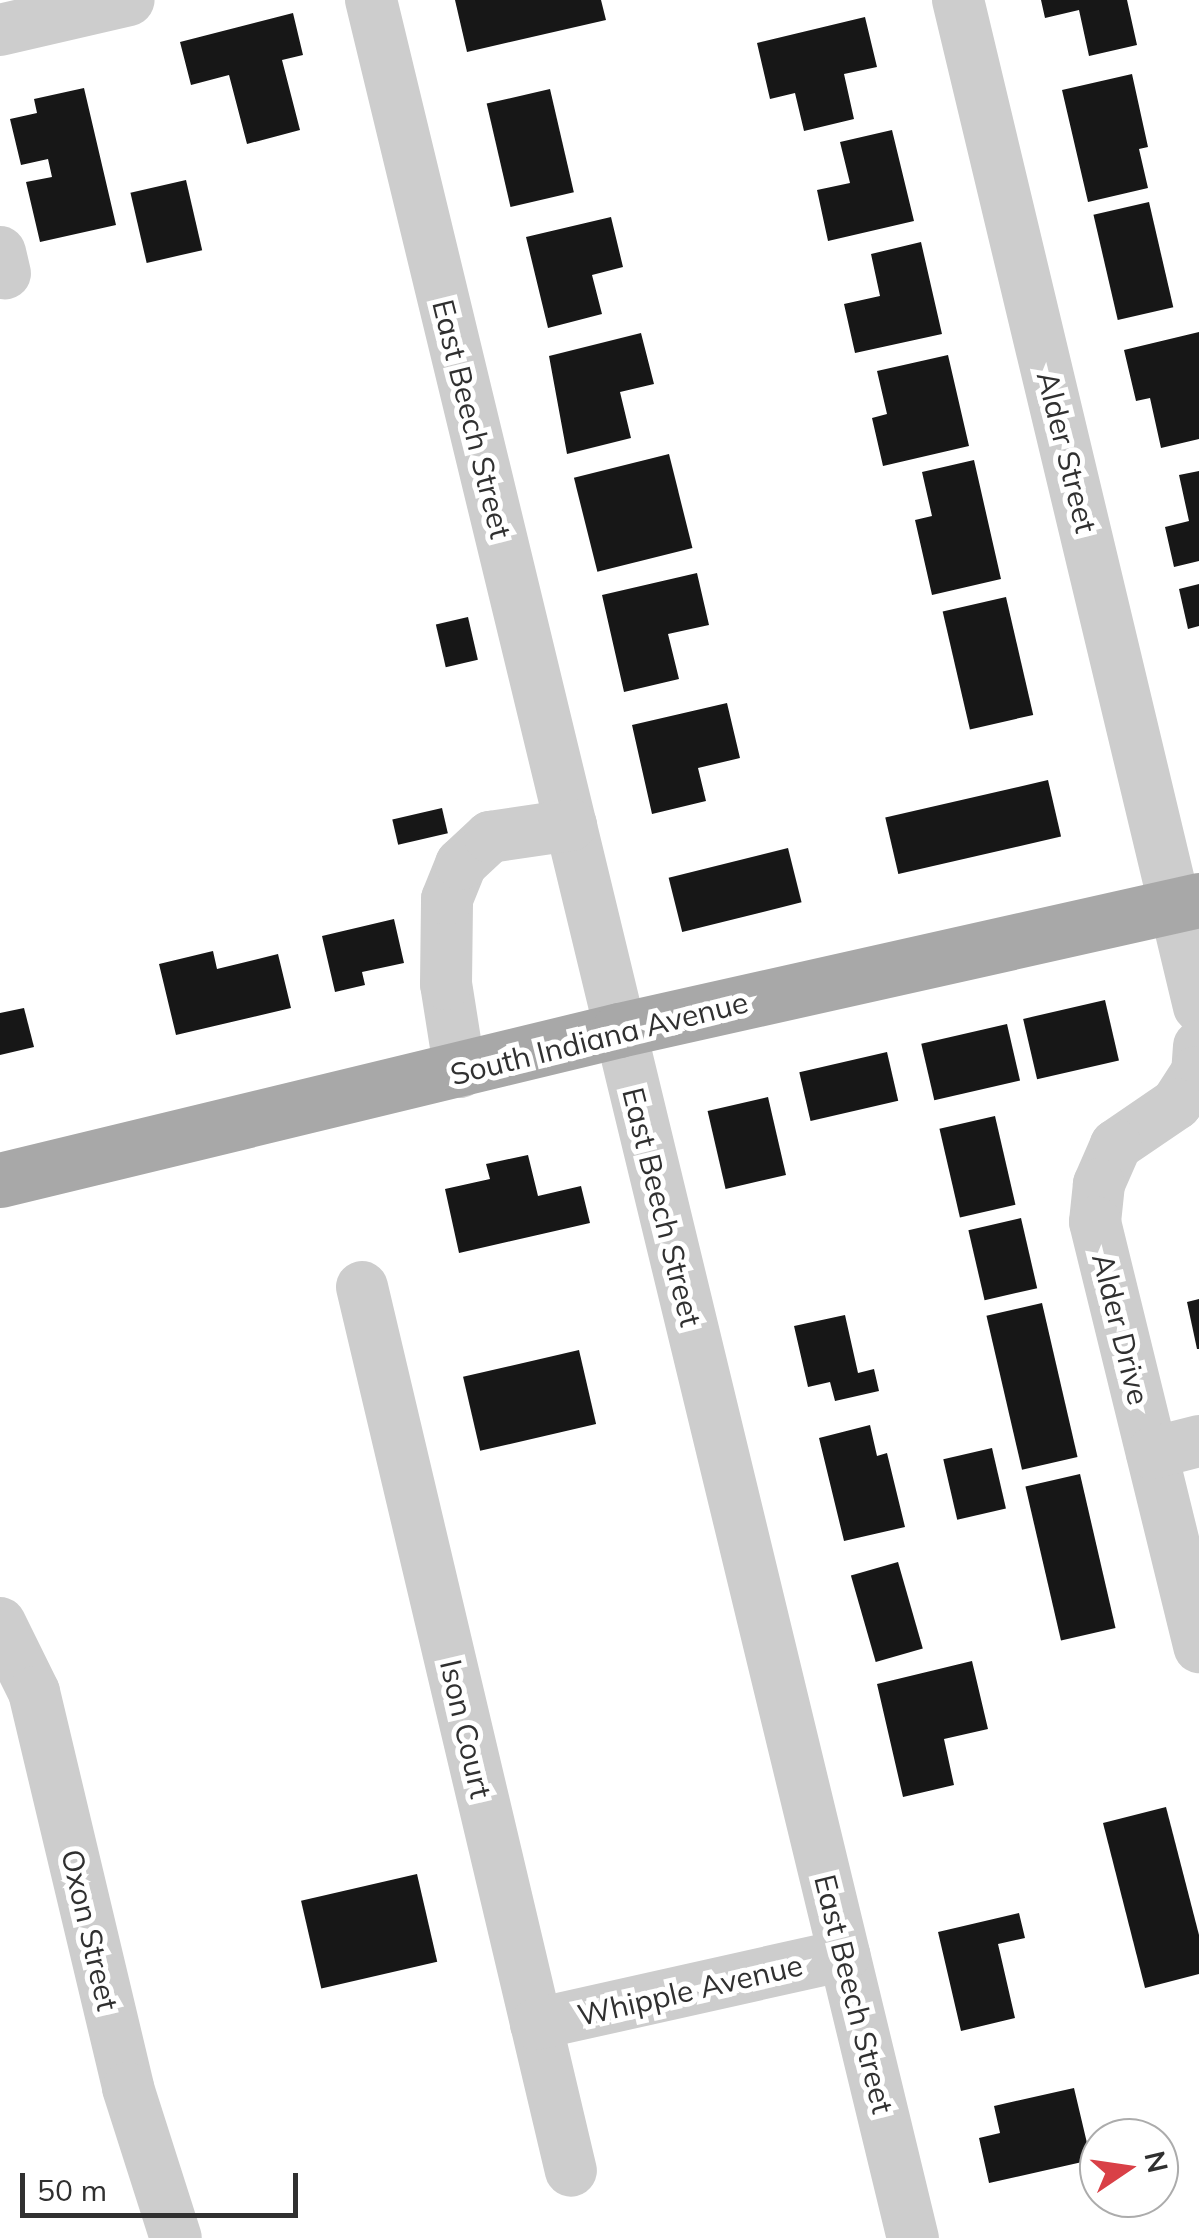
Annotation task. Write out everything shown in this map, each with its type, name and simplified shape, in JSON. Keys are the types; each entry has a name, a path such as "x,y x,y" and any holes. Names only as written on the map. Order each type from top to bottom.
{"main road":[{"name":"South Indiana Avenue","path":"0,1180 460,1072 619,1030 1188,902"}],"street":[{"path":"0,30 129,0"},
{"name":"East Beech Street","path":"371,0 913,2238"},
{"name":"Alder Street","path":"958,0 1188,902"},
{"path":"460,1072 446,984 447,899 461,864 490,836 571,825"},
{"path":"1188,902 1199,1007"},
{"name":"Alder Drive","path":"1198,1064 1176,1104 1116,1145 1098,1184 1095,1222 1175,1447 1199,1647"},
{"name":"Ison Court","path":"362,1287 571,2171"},
{"name":"Oxon Street","path":"0,1624 34,1692 128,2088 176,2238"},
{"name":"Whipple Avenue","path":"536,2024 844,1955"}],"building":[{"path":"455,0 601,0 606,20 467,52"},
{"path":"1041,0 1127,0 1137,45 1089,56 1079,10 1045,18"},
{"path":"293,13 303,55 282,60 300,130 247,144 229,75 191,85 180,42"},
{"path":"865,17 877,67 844,74 854,119 804,131 795,93 770,99 757,43"},
{"path":"1132,74 1148,147 1139,149 1148,188 1088,202 1062,90"},
{"path":"84,88 116,225 40,242 26,182 52,177 48,159 21,165 10,119 37,113 34,99"},
{"path":"550,89 574,192 511,207 487,104"},
{"path":"892,130 914,221 828,241 817,190 850,183 840,142"},
{"path":"186,180 202,250 147,263 130,193"},
{"path":"1149,202 1173,307 1118,320 1093,215"},
{"path":"611,217 623,267 592,275 602,314 548,328 526,237"},
{"path":"921,242 942,334 855,353 844,304 880,296 871,254"},
{"path":"1199,332 1199,439 1161,448 1150,398 1136,401 1124,350"},
{"path":"641,333 654,384 620,392 631,438 567,454 549,356"},
{"path":"948,355 969,446 883,466 872,418 887,414 877,371"},
{"path":"669,454 692,548 597,572 574,478"},
{"path":"974,460 1001,579 932,595 915,520 932,516 922,472"},
{"path":"1199,471 1199,561 1174,567 1165,527 1189,521 1179,475"},
{"path":"697,573 709,625 668,634 679,679 624,692 602,595"},
{"path":"1199,584 1199,626 1188,629 1179,589"},
{"path":"1006,597 1033,715 970,730 943,612"},
{"path":"468,617 478,660 446,667 436,624"},
{"path":"727,703 740,758 698,768 706,801 652,814 632,725"},
{"path":"1048,780 1061,837 898,874 885,818"},
{"path":"442,808 448,833 398,845 392,819"},
{"path":"788,848 802,902 682,932 669,878"},
{"path":"394,919 404,963 362,972 365,985 335,992 322,936"},
{"path":"213,951 217,969 278,954 291,1008 176,1035 159,964"},
{"path":"1105,1000 1119,1060 1037,1079 1023,1019"},
{"path":"24,1008 34,1047 0,1055 0,1013"},
{"path":"1007,1024 1020,1081 934,1100 921,1044"},
{"path":"887,1052 898,1101 811,1121 799,1072"},
{"path":"768,1097 786,1175 726,1189 708,1111"},
{"path":"995,1116 1015,1205 960,1217 939,1129"},
{"path":"528,1155 538,1196 581,1186 590,1223 459,1253 445,1189 490,1179 486,1164"},
{"path":"1021,1218 1037,1288 985,1300 968,1230"},
{"path":"1199,1299 1199,1349 1197,1349 1187,1302"},
{"path":"1042,1303 1078,1457 1022,1470 986,1316"},
{"path":"845,1315 858,1373 874,1369 879,1391 835,1401 830,1382 808,1387 794,1326"},
{"path":"579,1350 596,1424 480,1451 463,1377"},
{"path":"870,1425 877,1456 887,1453 905,1527 844,1541 819,1438"},
{"path":"992,1448 1006,1508 957,1520 943,1459"},
{"path":"1080,1474 1116,1628 1061,1641 1025,1487"},
{"path":"898,1562 923,1649 876,1662 851,1576"},
{"path":"972,1661 988,1729 944,1739 954,1785 903,1797 877,1684"},
{"path":"1166,1807 1199,1935 1199,1974 1145,1988 1103,1823"},
{"path":"417,1874 437,1962 321,1988 301,1901"},
{"path":"1019,1913 1025,1938 998,1944 1015,2018 961,2031 938,1932"},
{"path":"1074,2088 1081,2118 1079,2163 989,2183 979,2138 1000,2133 994,2106"}]}
